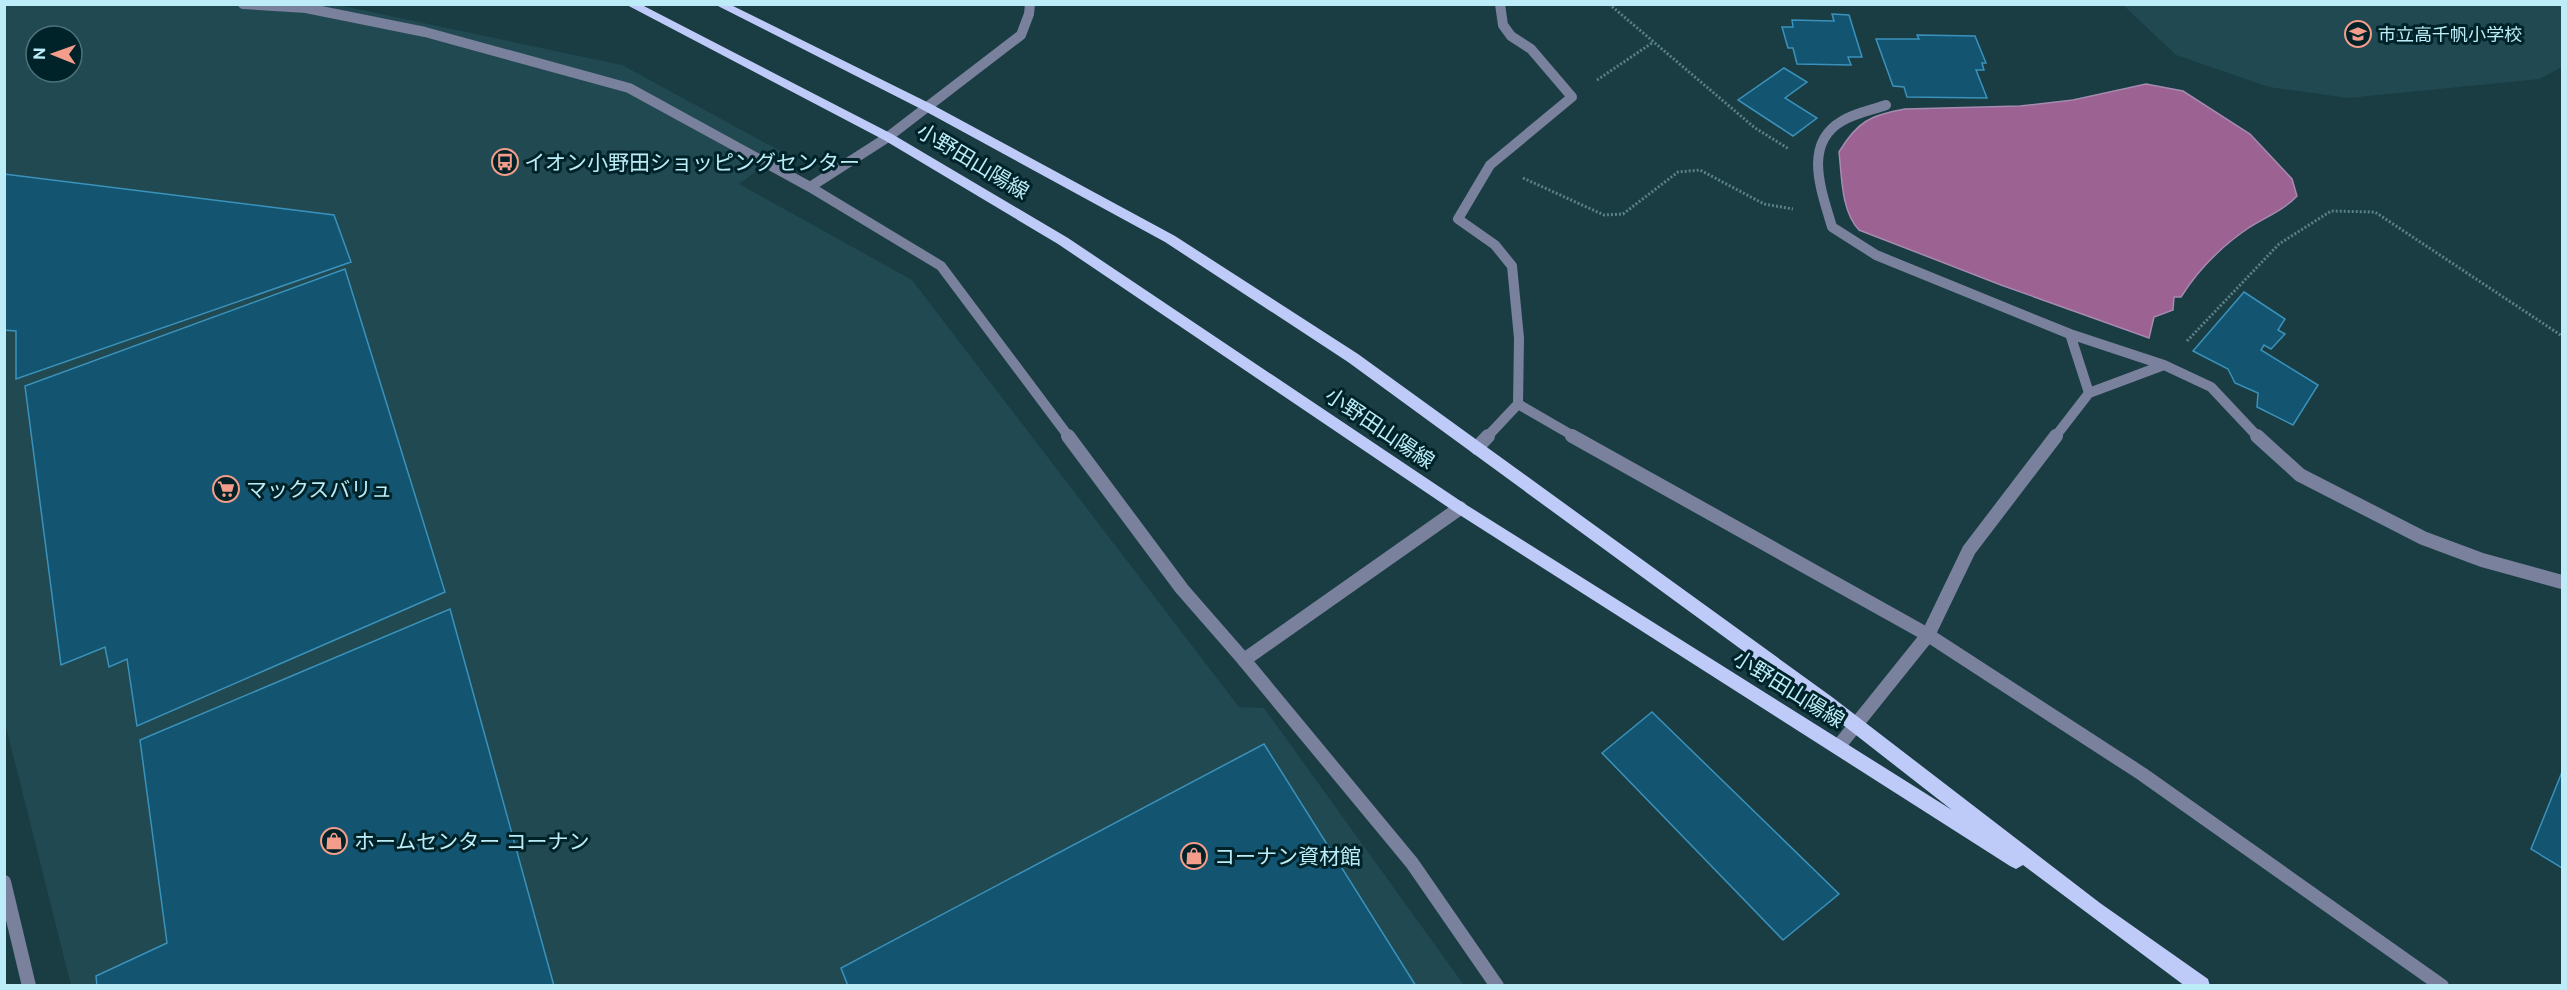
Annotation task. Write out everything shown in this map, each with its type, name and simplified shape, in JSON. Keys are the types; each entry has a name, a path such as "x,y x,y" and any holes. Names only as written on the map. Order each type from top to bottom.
{"main road":[{"name":"小野田山陽線","path":"630,4 888,137 1063,241 1460,508 2094,909"},
{"name":"小野田山陽線","path":"719,4 927,107 1170,239 1353,358 1854,724 2094,909 2201,986"}],"street":[{"path":"243,4 306,8 425,32 629,88 810,187 941,266 1182,589 1244,660 1412,863 1497,986"},
{"path":"810,187 888,137 1021,35 1029,14 1030,4"},
{"path":"1477,448 1518,404 1519,338 1512,266 1495,245 1458,219 1490,165 1572,97 1531,49 1503,25 1500,4"},
{"path":"1886,105 1840,122 1822,136 1815,160 1832,227 1876,255 2070,333 2164,365 2211,387 2257,436 2300,475 2423,538 2482,560 2562,582"},
{"path":"2070,333 2089,393"},
{"path":"1838,747 1854,724 1928,635 1969,550 2089,393 2164,365"},
{"path":"1518,404 1632,471 1928,635 2142,774 2442,986"},
{"path":"1244,660 1460,508"},
{"path":"4,882 29,986"}],"path":[{"path":"1609,4 1652,43 1755,128 1793,152 1815,160"},
{"path":"1572,97 1652,43"},
{"path":"1490,165 1604,215 1623,214 1678,172 1700,170 1764,204 1829,215"},
{"path":"2164,365 2279,244 2331,211 2375,212 2562,336"}],"shaded area":[{"name":"イオン小野田ショッピングセンター","path":"4,5 338,5 622,65 782,152 739,184 912,280 1239,707 1264,708 1464,985 71,985 5,723"},
{"name":"市立高千帆小学校","path":"2123,5 2562,5 2562,67 2540,79 2348,98 2269,87 2176,55"},
{"path":"2146,84 2183,91 2250,134 2292,179 2297,196 2281,209 2240,234 2221,250 2195,277 2181,297 2174,297 2173,310 2154,317 2149,338 2001,285 1859,230 1853,222 1843,193 1839,152 1852,133 1873,117 1905,109 2020,106 2073,100"}],"building":[{"path":"1832,14 1849,15 1862,57 1848,57 1851,65 1797,64 1793,48 1788,48 1782,27 1793,27 1792,20 1834,21"},
{"path":"1917,35 1975,36 1986,63 1982,63 1984,70 1976,70 1987,98 1907,97 1904,87 1893,86 1876,39 1919,39"},
{"path":"1784,68 1807,82 1785,98 1817,118 1793,136 1738,100"},
{"path":"4,174 334,215 351,262 16,379 16,331 4,330"},
{"name":"マックスバリュ","path":"345,269 445,592 137,726 127,659 109,667 105,647 61,665 25,386"},
{"path":"2244,292 2285,319 2278,330 2285,334 2271,349 2264,345 2261,350 2318,385 2293,425 2257,407 2258,393 2235,383 2228,369 2193,351"},
{"name":"ホームセンター コーナン","path":"450,609 554,986 97,986 96,976 167,943 140,740"},
{"path":"1652,712 1839,894 1783,940 1602,753"},
{"name":"コーナン資材館","path":"1264,744 1416,986 848,986 841,968"},
{"path":"2562,772 2562,868 2531,849"}],"place":[{"name":"市立高千帆小学校","path":"2358,34"},
{"name":"イオン小野田ショッピングセンター","path":"505,162"},
{"name":"マックスバリュ","path":"226,489"},
{"name":"ホームセンター コーナン","path":"334,841"},
{"name":"コーナン資材館","path":"1194,856"}]}
